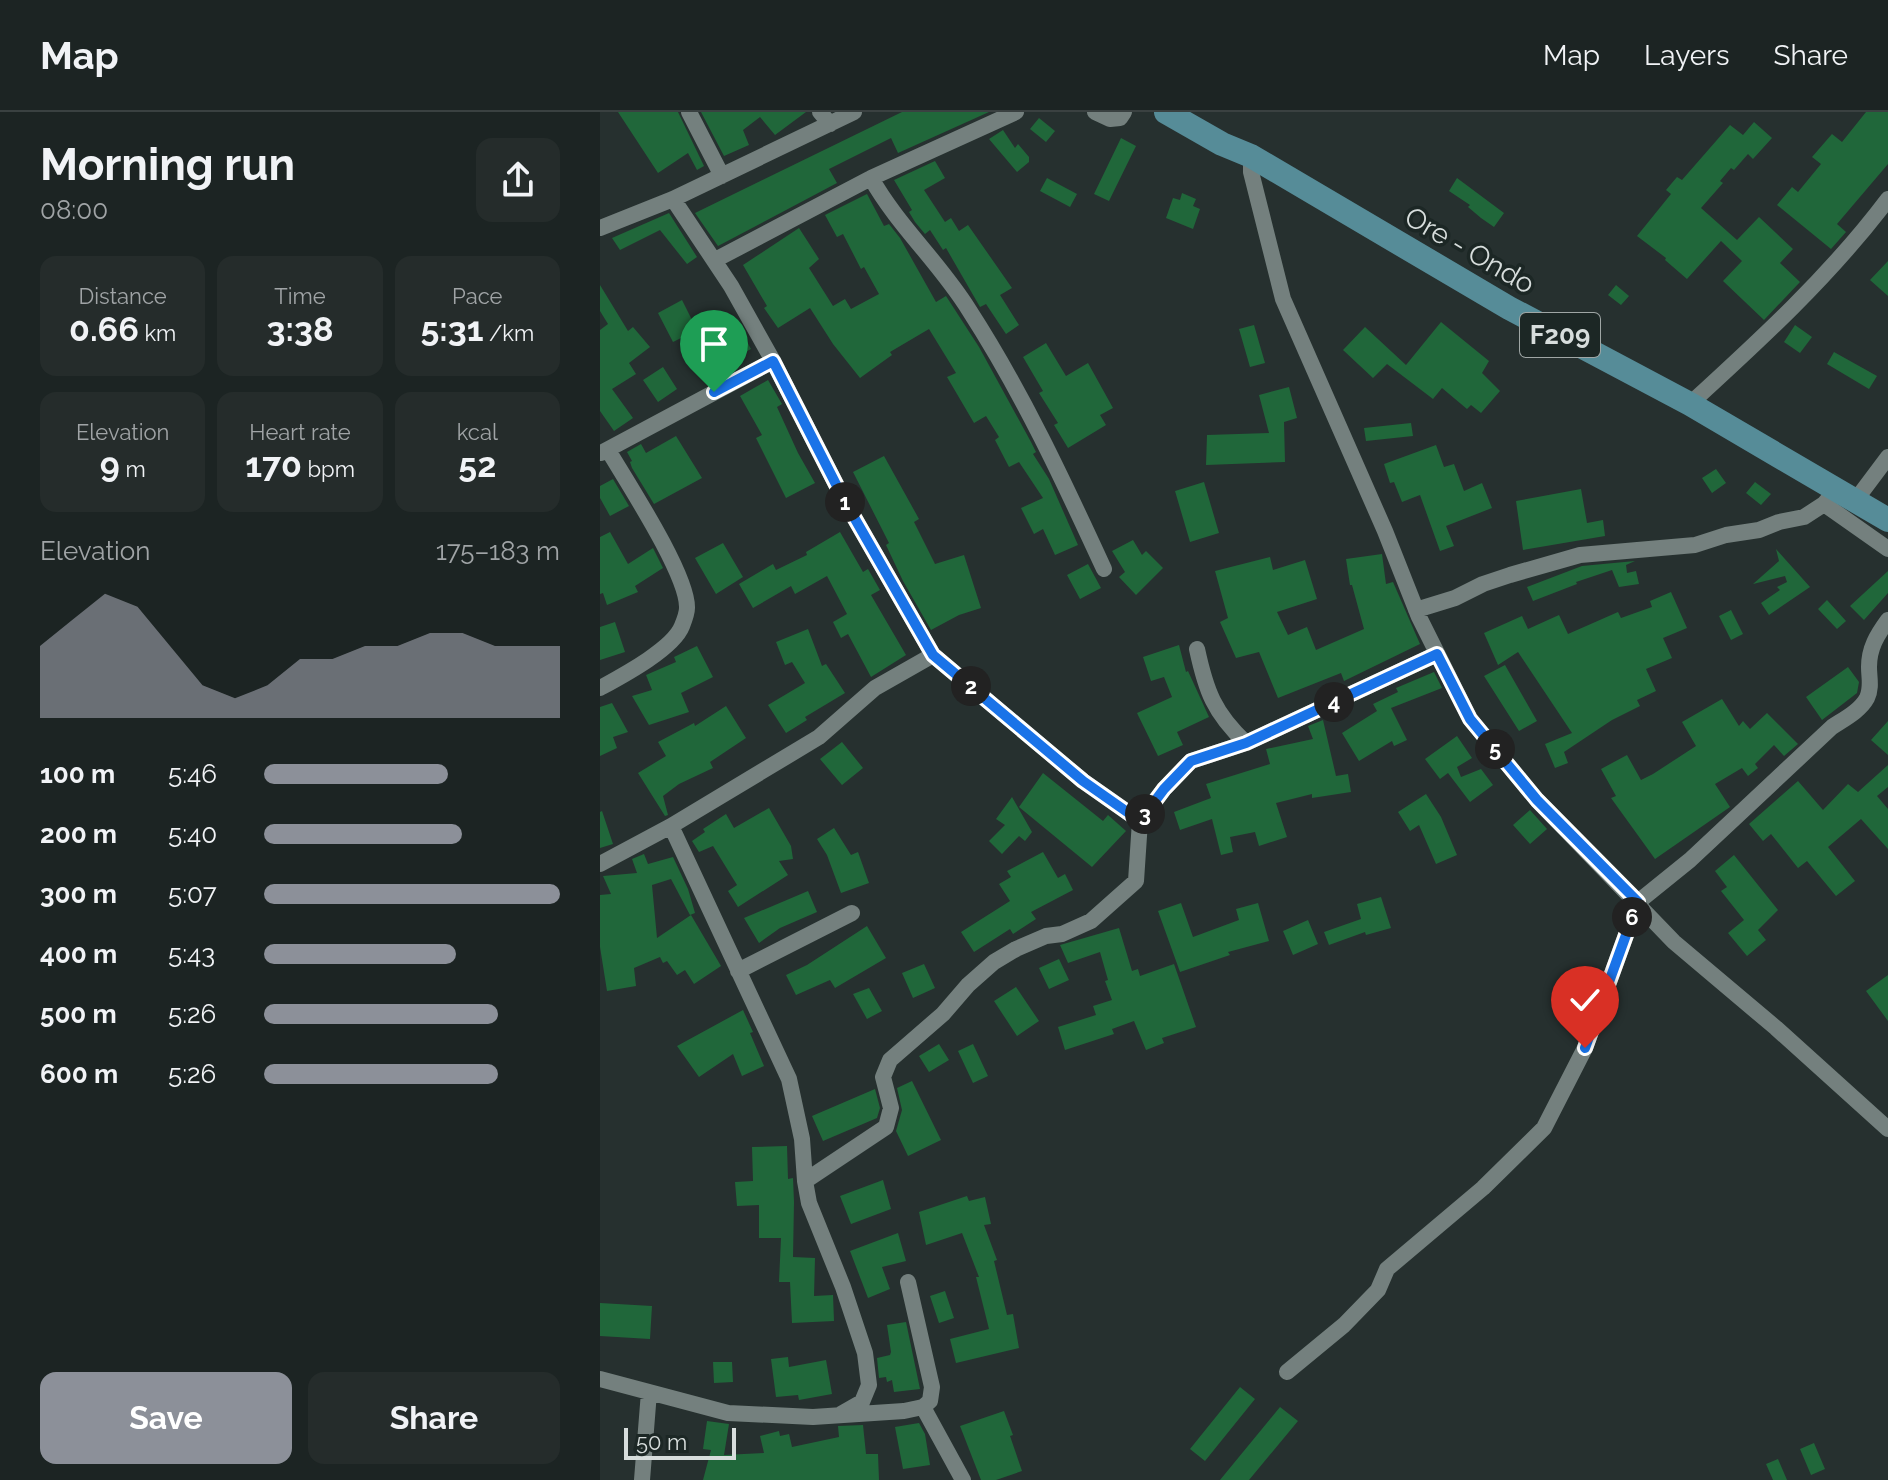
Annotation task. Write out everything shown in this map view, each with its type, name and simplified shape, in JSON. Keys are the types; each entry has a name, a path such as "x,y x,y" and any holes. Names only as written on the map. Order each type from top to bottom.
{"main road":[{"name":"F209","path":"1166,112 1242,152"},
{"name":"F209","path":"1192,112 1242,152"},
{"name":"Ore - Ondo","path":"1242,152 1509,308 1690,404 1839,498 1888,520"}],"street":[{"path":"689,112 722,176"},
{"path":"600,228 722,176 825,118 854,112"},
{"path":"715,260 871,178 1016,112"},
{"path":"1095,112 1110,119 1120,118 1124,112"},
{"path":"1242,152 1251,172 1283,299 1385,531 1416,610 1470,719 1537,800 1674,942 1888,1129"},
{"path":"871,178 887,205 968,307 1029,410 1104,569"},
{"path":"673,199 715,260 773,361 843,498 933,655 1083,781 1140,821"},
{"path":"1690,404 1787,315 1839,259 1888,199"},
{"path":"600,688 661,649 681,629 687,608 682,585 669,557 604,452 773,361"},
{"path":"1416,610 1455,598 1483,584 1580,555 1695,545 1804,517 1839,498 1888,457"},
{"path":"1839,498 1888,549"},
{"path":"1287,1372 1344,1325 1378,1290 1387,1269 1483,1188 1544,1128 1585,1048 1638,902 1690,860 1832,727 1859,708 1867,698 1871,685 1871,648 1888,620"},
{"path":"1197,649 1204,681 1214,706 1246,743"},
{"path":"805,1181 886,1127 891,1108 883,1077 890,1060 943,1014 968,985 994,962 1016,949 1091,921 1136,881 1140,821 1164,789 1191,761 1246,743 1437,654"},
{"path":"600,864 671,826 819,737 875,688 933,655"},
{"path":"671,826 789,1079 802,1139 805,1181 815,1222 843,1287 865,1353 869,1385 862,1402 841,1414"},
{"path":"738,971 852,913"},
{"path":"600,1379 728,1413 813,1417 923,1407 930,1401 932,1387 908,1282"},
{"path":"642,1480 649,1392"},
{"path":"923,1407 963,1480"}],"building":[{"path":"618,112 678,112 704,166 697,170 688,153 658,173"},
{"path":"701,112 806,112 775,135 760,117 743,130 749,145 724,156"},
{"path":"902,112 989,112 898,153 891,138 829,169 837,183 718,246 695,213"},
{"path":"1866,112 1888,112 1888,164 1837,224 1846,232 1831,249 1777,205 1792,187 1798,192 1821,164 1812,157 1832,134 1842,142"},
{"path":"1039,118 1055,131 1046,142 1030,129"},
{"path":"1754,122 1772,138 1753,159 1748,154 1734,170 1731,168 1720,181 1723,183 1701,208 1737,240 1759,217 1793,249 1780,263 1800,282 1764,320 1723,281 1742,261 1721,241 1687,279 1637,236 1671,194 1666,190 1677,177 1682,180 1730,125 1743,135"},
{"path":"1003,130 1015,148 1018,144 1029,157 1029,162 1017,172 989,139"},
{"path":"1121,138 1136,146 1109,201 1094,194"},
{"path":"935,161 945,178 924,190 945,222 951,218 959,231 968,225 1012,288 1000,295 1019,325 1006,334 986,304 980,307 946,248 943,250 930,230 925,234 915,222 909,212 912,210 894,180"},
{"path":"1047,178 1077,194 1070,207 1040,191"},
{"path":"1457,178 1504,213 1494,227 1449,191"},
{"path":"1182,193 1196,199 1193,206 1200,209 1193,229 1166,218 1173,198 1180,200"},
{"path":"867,194 884,226 889,224 900,238 936,302 946,296 979,347 1036,452 1033,454 1049,479 1078,545 1055,555 1043,529 1034,534 1021,508 1043,498 1019,462 1009,467 995,440 999,437 986,416 974,423 947,377 956,373 929,329 890,352 892,355 860,378 810,308 778,328 764,308 767,306 743,265 799,228 819,259 809,268 833,306 845,299 851,309 879,294 864,267 861,269 843,234 837,237 825,215"},
{"path":"669,213 697,257 687,264 660,230 620,250 612,238"},
{"path":"1888,261 1888,296 1870,280"},
{"path":"600,285 628,331 633,327 650,347 629,363 636,374 612,389 633,418 614,431 600,411 600,330 608,324 600,311"},
{"path":"1616,285 1629,296 1621,305 1608,295"},
{"path":"682,300 697,330 673,342 658,313"},
{"path":"1441,322 1489,361 1482,373 1500,391 1481,413 1471,405 1467,409 1442,388 1433,399 1387,364 1373,378 1343,350 1365,327 1406,365"},
{"path":"1254,325 1265,363 1250,367 1239,329"},
{"path":"1795,325 1812,337 1800,353 1784,342"},
{"path":"739,327 751,349 728,361 716,339"},
{"path":"1046,343 1066,376 1088,363 1113,408 1100,415 1106,425 1068,448 1054,425 1058,423 1039,393 1043,391 1023,357"},
{"path":"1834,352 1877,376 1869,389 1827,364"},
{"path":"663,367 677,389 658,402 643,380"},
{"path":"768,380 782,404 777,407 815,483 786,498 756,438 762,435 740,396"},
{"path":"1289,387 1297,418 1284,422 1285,462 1206,465 1207,435 1269,433 1259,395"},
{"path":"1411,423 1413,436 1366,441 1364,428"},
{"path":"676,436 702,478 654,504 632,468 627,452 641,444 646,453"},
{"path":"1436,445 1444,467 1454,464 1464,491 1482,483 1492,508 1446,526 1454,546 1440,551 1420,495 1402,502 1394,482 1390,483 1384,464"},
{"path":"884,456 919,519 914,522 935,564 964,555 981,608 959,615 931,630 903,581 886,545 889,543 853,472"},
{"path":"1716,469 1726,483 1712,493 1702,478"},
{"path":"613,479 629,506 610,516 600,498 600,486"},
{"path":"1204,482 1219,533 1190,542 1175,491"},
{"path":"1755,482 1771,494 1761,505 1746,493"},
{"path":"1581,489 1587,523 1603,520 1605,536 1523,550 1516,501"},
{"path":"610,532 628,564 653,548 663,568 635,586 638,592 607,605 603,593 600,594 600,537"},
{"path":"840,532 863,572 868,569 880,590 871,595 906,655 871,677 848,634 841,638 833,622 847,614 827,576 795,594 791,586 753,608 739,584 773,564 776,570 807,555 806,552"},
{"path":"1133,540 1142,555 1146,551 1163,568 1136,595 1119,577 1125,572 1112,551"},
{"path":"723,543 743,577 716,594 695,558"},
{"path":"1776,549 1810,587 1769,615 1761,603 1780,590 1777,587 1787,582 1785,576 1753,584 1779,561"},
{"path":"1382,554 1386,584 1393,582 1420,644 1344,681 1341,673 1278,698 1259,652 1236,658 1220,622 1228,618 1215,571 1270,557 1273,570 1305,560 1317,599 1277,612 1288,635 1307,627 1316,650 1364,629 1350,585 1346,559"},
{"path":"1635,561 1626,565 1627,573 1636,571 1639,584 1619,587 1612,570 1533,601 1527,587 1582,566"},
{"path":"1088,564 1101,588 1080,599 1067,575"},
{"path":"1888,571 1888,593 1864,620 1850,606"},
{"path":"1671,592 1687,628 1663,638 1672,658 1646,669 1656,691 1637,700 1640,706 1612,720 1564,752 1568,763 1555,768 1545,744 1572,733 1518,652 1498,665 1484,633 1522,616 1528,629 1559,615 1568,634 1618,612 1621,618 1652,607 1650,601"},
{"path":"1827,600 1846,621 1837,629 1818,609"},
{"path":"1731,610 1743,634 1731,640 1719,616"},
{"path":"615,622 625,652 600,660 600,627"},
{"path":"808,629 822,666 826,664 845,693 805,717 807,720 786,733 768,705 805,683 792,662 785,665 776,642"},
{"path":"1179,645 1186,672 1209,717 1177,732 1183,745 1158,756 1137,713 1172,697 1164,677 1151,681 1143,657"},
{"path":"697,646 713,677 681,693 689,712 649,725 632,696 652,690 646,675 676,662 674,657"},
{"path":"1505,665 1537,721 1519,731 1484,676"},
{"path":"1848,667 1859,682 1857,693 1822,720 1806,697"},
{"path":"1434,672 1442,688 1391,708 1407,740 1394,746 1392,741 1359,761 1342,733 1377,711 1373,704 1398,692 1396,688"},
{"path":"1722,699 1739,726 1743,721 1750,729 1767,713 1798,744 1784,756 1774,745 1755,764 1758,768 1748,776 1742,768 1715,784 1730,807 1655,859 1611,798 1616,796 1601,769 1627,755 1641,780 1653,774 1696,746 1682,722"},
{"path":"612,703 628,732 613,737 617,748 600,756 600,707"},
{"path":"726,706 746,738 710,762 713,768 679,784 663,796 668,815 665,816 638,773 666,756 658,742 694,723 695,726"},
{"path":"1323,720 1336,776 1348,774 1351,792 1312,798 1312,794 1276,803 1287,837 1259,846 1255,832 1230,837 1233,852 1221,855 1212,819 1180,830 1174,812 1211,798 1206,784 1270,764 1266,749 1313,739 1308,726"},
{"path":"1888,721 1888,755 1871,740"},
{"path":"1457,736 1472,758 1457,767 1461,777 1481,769 1493,785 1470,802 1448,773 1440,779 1425,759"},
{"path":"842,742 863,768 842,785 820,759"},
{"path":"1888,765 1888,787 1877,796 1888,809 1888,849 1861,819 1828,847 1855,881 1836,896 1807,861 1798,868 1771,834 1763,841 1749,824 1798,781 1823,810 1848,784 1858,792"},
{"path":"1043,773 1103,821 1108,815 1126,831 1092,867 1019,807"},
{"path":"1426,794 1441,817 1457,855 1436,864 1419,825 1410,831 1398,812"},
{"path":"1012,797 1032,832 1025,841 1019,836 1002,854 989,841 1005,825 996,819"},
{"path":"769,808 791,846 793,859 779,861 788,875 738,907 728,891 737,885 713,846 699,852 692,841 705,832 703,829 726,814 734,828"},
{"path":"1530,810 1547,829 1530,844 1513,825"},
{"path":"600,812 613,844 600,848"},
{"path":"834,828 851,855 858,852 869,883 841,893 827,855 817,839"},
{"path":"1043,852 1058,878 1065,874 1073,890 1031,912 1036,919 1013,934 1010,929 974,952 961,932 1010,901 999,884 1011,877 1007,871"},
{"path":"644,854 648,864 673,857 695,913 690,915 671,879 652,885 657,938 691,915 721,966 694,984 685,970 677,975 660,957 634,968 636,986 607,991 600,947 600,895 611,894 603,876 637,873 632,859"},
{"path":"1734,855 1778,910 1758,930 1766,940 1747,956 1728,933 1744,920 1721,891 1727,887 1715,871"},
{"path":"808,891 817,912 780,928 759,943 744,918"},
{"path":"1381,897 1391,928 1366,935 1365,932 1329,945 1324,932 1361,919 1357,904"},
{"path":"1181,903 1193,937 1239,920 1236,909 1258,903 1269,941 1228,952 1230,955 1180,972 1158,911"},
{"path":"1308,920 1318,944 1293,955 1283,931"},
{"path":"867,926 886,958 835,988 830,980 796,995 786,975"},
{"path":"1119,928 1132,971 1138,969 1140,976 1174,964 1196,1027 1162,1038 1164,1043 1146,1050 1134,1021 1112,1029 1114,1034 1065,1050 1058,1027 1096,1015 1093,1006 1112,1000 1100,952 1068,963 1060,945"},
{"path":"1059,959 1069,980 1049,989 1039,968"},
{"path":"924,964 935,988 913,998 902,973"},
{"path":"1888,975 1888,1021 1866,991"},
{"path":"1016,987 1039,1021 1017,1036 994,1001"},
{"path":"869,988 882,1011 867,1019 853,994"},
{"path":"743,1010 764,1066 742,1076 733,1054 699,1077 677,1046"},
{"path":"939,1044 949,1060 929,1072 919,1056"},
{"path":"973,1044 988,1076 973,1083 958,1051"},
{"path":"912,1081 941,1140 908,1156 896,1131 902,1110 897,1088"},
{"path":"875,1089 880,1108 877,1118 823,1141 812,1116"},
{"path":"787,1146 788,1179 793,1178 793,1257 815,1258 814,1296 833,1295 834,1321 792,1323 790,1282 779,1282 781,1238 759,1238 759,1205 737,1206 735,1182 753,1181 752,1147"},
{"path":"883,1180 891,1209 851,1224 840,1196"},
{"path":"967,1196 969,1201 985,1197 991,1224 984,1225 997,1260 994,1261 1007,1315 1013,1314 1019,1348 956,1363 950,1339 989,1329 976,1277 979,1277 962,1233 926,1245 919,1212"},
{"path":"898,1233 906,1261 882,1267 890,1289 868,1298 850,1251"},
{"path":"945,1291 954,1318 939,1323 930,1296"},
{"path":"600,1303 652,1306 650,1339 600,1336"},
{"path":"906,1322 920,1389 894,1392 892,1380 887,1382 886,1377 879,1378 877,1358 891,1352 887,1325"},
{"path":"788,1357 789,1367 826,1360 832,1394 799,1400 798,1395 776,1397 771,1359"},
{"path":"713,1362 732,1362 733,1382 714,1383"},
{"path":"1240,1387 1255,1399 1205,1461 1190,1449"},
{"path":"1280,1407 1298,1421 1249,1480 1220,1480"},
{"path":"1004,1411 1022,1471 996,1480 981,1480 960,1426"},
{"path":"707,1421 729,1424 724,1455 764,1453 760,1436 779,1431 780,1436 789,1434 792,1447 839,1437 838,1426 863,1425 866,1454 878,1454 879,1480 703,1480 711,1450 703,1449"},
{"path":"919,1423 925,1434 930,1465 903,1469 895,1427"},
{"path":"1814,1443 1825,1469 1811,1475 1800,1449"},
{"path":"1778,1459 1787,1480 1773,1480 1766,1464"}],"route":[{"path":"714,392 773,361 843,498 933,655 1083,781 1140,821 1164,789 1191,761 1246,743 1437,654 1470,719 1537,800 1638,902 1585,1048"}]}
